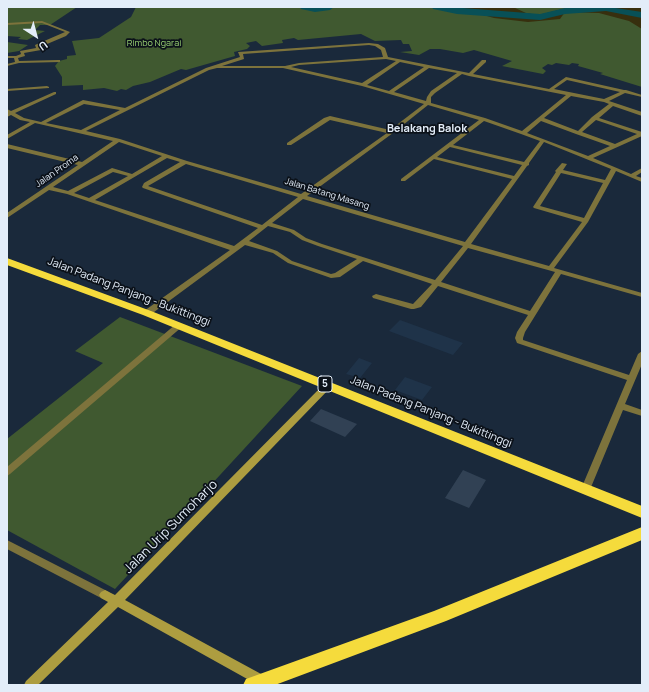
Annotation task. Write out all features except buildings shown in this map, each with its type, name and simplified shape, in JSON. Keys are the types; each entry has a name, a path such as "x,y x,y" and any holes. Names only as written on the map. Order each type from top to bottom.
{"highway":[{"name":"Jalan Padang Panjang - Bukittinggi","path":"7,261 147,313 642,512"},
{"path":"261,684 440,616 642,533"}],"street":[{"path":"7,24 42,22 68,32 65,35 37,46 39,49 22,52 23,55 7,65"},
{"path":"83,131 220,64 242,58 240,53 369,44 376,45 382,49 386,58"},
{"path":"7,58 58,61"},
{"path":"212,68 284,67 299,64 386,58 605,101 642,114"},
{"path":"363,85 399,60"},
{"path":"469,74 484,61"},
{"path":"391,92 428,66"},
{"path":"284,67 391,92 483,119 543,140 642,180"},
{"path":"147,313 391,132 428,103 431,94 461,73"},
{"path":"550,90 566,78 642,96"},
{"path":"7,90 47,87"},
{"path":"605,101 626,91"},
{"path":"8,113 54,93"},
{"path":"523,133 542,119 570,94"},
{"path":"42,123 83,102 126,110"},
{"path":"578,132 612,104"},
{"name":"Jalan Batang Masang","path":"8,113 34,122 83,131 118,140 185,162 642,295"},
{"path":"289,144 326,119 330,118 391,132"},
{"path":"594,118 642,134"},
{"path":"403,180 483,119"},
{"path":"542,119 614,146"},
{"path":"7,137 34,122"},
{"path":"589,158 642,134"},
{"name":"Jalan Proma","path":"7,216 118,140"},
{"path":"376,296 414,307 418,305 467,245 543,140"},
{"path":"448,145 527,164"},
{"path":"7,146 83,164"},
{"path":"90,200 168,156"},
{"path":"432,157 516,178"},
{"path":"185,162 146,184 145,187 265,225 292,231 304,239 320,246 437,282 532,314"},
{"path":"564,164 558,171 536,207 586,220"},
{"path":"550,269 586,220 614,169"},
{"path":"69,193 112,170 134,176"},
{"path":"631,176 642,170"},
{"path":"558,171 606,182"},
{"path":"49,188 69,193 235,249"},
{"path":"244,242 271,251 296,265 333,276 362,259"},
{"path":"560,271 532,314 519,338 520,341 632,379"},
{"path":"7,472 178,326"},
{"path":"586,489 622,406 642,354"},
{"name":"Jalan Urip Sumoharjo","path":"30,685 117,601 328,385"},
{"path":"622,406 642,412"},
{"path":"7,544 117,601 261,684"}],"shaded area":[{"path":"400,320 463,343 453,355 389,331"},
{"path":"359,358 372,363 360,378 346,374"},
{"path":"405,377 432,387 422,400 395,390"}],"green space":[{"path":"7,7 77,7 50,25 40,25 35,30 45,31 27,40 18,39 21,37 7,36"},
{"name":"Rimbo Ngarai","path":"136,7 642,7 642,87 578,66 579,64 548,64 542,68 546,71 543,74 502,66 512,61 474,50 463,53 440,49 430,49 419,55 400,52 412,51 409,44 403,44 401,40 375,41 361,34 298,40 294,38 282,40 283,43 262,46 256,41 246,43 250,46 247,49 234,52 235,56 186,70 181,69 150,82 133,86 126,90 121,89 117,91 104,88 83,90 83,85 62,86 62,77 55,66 59,61 67,59 67,56 76,55 72,41 99,38 131,17"},
{"path":"7,42 28,45 19,51 7,53"},
{"path":"120,317 302,386 115,589 7,530 7,439 103,363 75,351"}],"sand":[{"path":"455,7 513,7 526,13 538,15 572,7 642,7 642,29 629,21 599,13 565,12 560,19 528,22 494,18"}],"waterway":[{"path":"304,7 315,9 330,7"},
{"path":"436,7 457,11 540,17 565,11 605,9"},
{"path":"598,7 642,15"}],"district":[{"name":"Belakang Balok","path":"427,129"}]}
